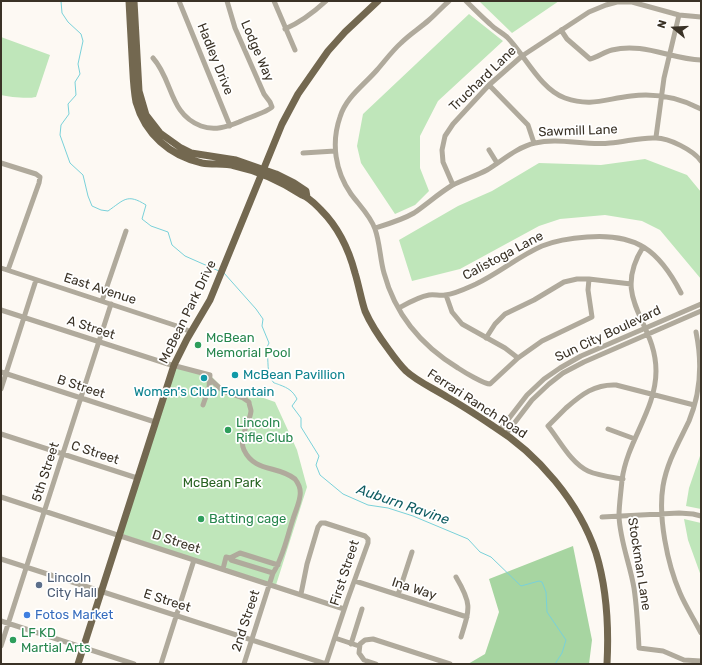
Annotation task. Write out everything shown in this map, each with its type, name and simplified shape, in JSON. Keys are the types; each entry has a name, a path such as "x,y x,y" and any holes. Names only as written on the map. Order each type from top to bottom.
{"main road":[{"name":"Ferrari Ranch Road","path":"129,1 134,92 142,116 154,136 164,146 189,160 235,166 263,172"},
{"name":"Ferrari Ranch Road","path":"135,1 135,33 138,79 142,101 146,114 160,133 168,140 191,153 236,160 263,172 307,197 334,225 352,261 366,312 376,331 406,371 425,385 446,396 503,432 519,444 545,470 570,502 587,533 595,552 604,587 608,614 607,664"},
{"name":"McBean Park Drive","path":"78,664 174,365 216,288 282,124 298,94 319,62 338,40 378,1"}],"street":[{"name":"Hadley Drive","path":"179,1 230,126"},
{"name":"Lodge Way","path":"227,1 238,34 264,94 272,107 269,110 263,111 230,126"},
{"path":"274,1 295,50"},
{"path":"285,29 306,18 326,1"},
{"path":"449,1 402,42 352,96 340,115 336,129 335,151 339,170 344,183 375,228 392,298 415,334 430,348 444,359 485,384 490,384 518,358 542,342 592,317 588,290 589,279"},
{"path":"466,1 507,38 543,82 565,98 586,103 632,95 662,96 690,103 701,109"},
{"name":"Truchard Lane","path":"453,185 443,162 442,150 445,136 453,124 489,85 522,56 590,12 617,2 632,2 679,15 701,17"},
{"path":"656,138 664,78 679,15"},
{"path":"561,30 567,39 590,59 612,50 631,47 701,60"},
{"path":"153,58 162,70 177,106 184,116 195,124 205,127 216,129 230,126"},
{"path":"489,85 528,125 534,143"},
{"name":"Sawmill Lane","path":"375,228 400,220 413,213 453,185 469,179 516,151 534,143 564,142 610,144 633,139 656,138 683,147 698,157 701,161"},
{"path":"488,150 497,163"},
{"path":"303,153 335,151"},
{"path":"1,163 36,174 40,177 8,270"},
{"path":"102,301 126,231"},
{"name":"Calistoga Lane","path":"399,308 412,301 430,295 446,295 477,283 542,246 568,238 610,236 628,240 643,247 657,256 681,293"},
{"path":"486,338 495,324 505,314 534,300 564,282 577,279 589,279 631,284 634,265 643,247"},
{"name":"East Avenue","path":"1,268 180,327 191,332"},
{"path":"1,389 3,373 24,318 36,280"},
{"name":"Stockman Lane","path":"631,284 635,305 646,331 655,359 656,370 654,394 635,440 622,479 619,516 622,538 634,587 639,648 663,651 684,660 701,661"},
{"path":"446,295 449,306 456,318 462,324 505,348 518,358"},
{"name":"5th Street","path":"1,646 111,304"},
{"name":"Sun City Boulevard","path":"646,331 701,304"},
{"name":"A Street","path":"1,310 99,342 212,376"},
{"name":"Sun City Boulevard","path":"503,432 527,395 552,373 581,356 701,311"},
{"path":"696,332 700,349 701,366 697,393 690,419 670,460 663,485 661,514 668,551 676,581 684,602 701,633"},
{"name":"B Street","path":"3,373 155,422"},
{"path":"203,405 212,376"},
{"name":"2nd Street","path":"212,376 223,390 249,402 250,411 243,435 243,447 248,458 258,465 288,475 296,480 300,487 300,496 278,565 269,584 244,664"},
{"path":"622,479 594,473 581,466 575,461 548,426 580,396 600,386 616,385 694,405"},
{"path":"608,429 635,440"},
{"name":"C Street","path":"1,434 137,478"},
{"name":"D Street","path":"1,497 344,608"},
{"path":"602,517 686,513 701,516"},
{"name":"First Street","path":"302,594 307,564 318,526 321,523 365,536 368,539 368,543 344,608 326,664"},
{"path":"398,595 412,552"},
{"path":"223,569 226,557 230,558 240,553 278,565"},
{"path":"230,558 231,560 273,574"},
{"name":"E Street","path":"1,559 326,664"},
{"path":"161,664 194,560"},
{"path":"456,577 467,597 469,607 461,637"},
{"name":"Ina Way","path":"355,581 467,617"},
{"path":"351,644 362,609"},
{"path":"1,621 134,664"},
{"path":"335,638 359,646"},
{"path":"376,664 362,658 359,653 359,646 365,640 373,639 448,664"}],"green space":[{"path":"479,1 559,1 512,33"},
{"path":"469,14 503,41 438,101 420,136 420,168 429,191 415,205 395,214 361,163 357,146 363,114"},
{"path":"1,37 50,55 36,97 18,98 1,95"},
{"path":"645,159 687,175 701,192 701,279 660,230 642,221 605,215 560,219 539,226 460,269 412,281 399,240 458,206 492,191 539,163 601,165"},
{"name":"McBean Park","path":"176,365 211,376 224,389 252,398 258,396 275,402 297,450 307,487 276,585 121,534"},
{"path":"701,453 701,509 686,506 689,488"},
{"path":"684,519 701,523 701,576 688,540"},
{"path":"573,546 592,640 589,664 468,664 485,654 499,612 489,579"}],"waterway":[{"name":"Auburn Ravine","path":"61,1 62,13 68,22 81,34 83,41 78,64 80,74 75,82 76,95 68,104 69,114 61,125 60,135 70,163 83,175 92,206 108,211 126,199 140,201 146,205 142,219 151,226 168,232 172,245 185,256 219,271"},
{"name":"Auburn Ravine","path":"224,273 263,319 262,326 269,343 266,349 271,379 274,383 290,390 297,399 292,406 301,418 301,427 319,456 316,465 320,475 343,494 368,505 388,508 413,516 468,539 480,552 491,557 521,586 539,581 542,582 546,592 547,612 566,640 562,653 555,664"}],"place":[{"name":"McBean Memorial Pool","path":"198,345"},
{"name":"McBean Pavillion","path":"235,375"},
{"name":"Women's Club Fountain","path":"204,378"},
{"name":"Lincoln Rifle Club","path":"228,430"},
{"name":"Batting cage","path":"201,519"},
{"name":"Lincoln City Hall","path":"39,585"},
{"name":"Fotos Market","path":"27,615"},
{"name":"LF KD Martial Arts","path":"13,640"}]}
